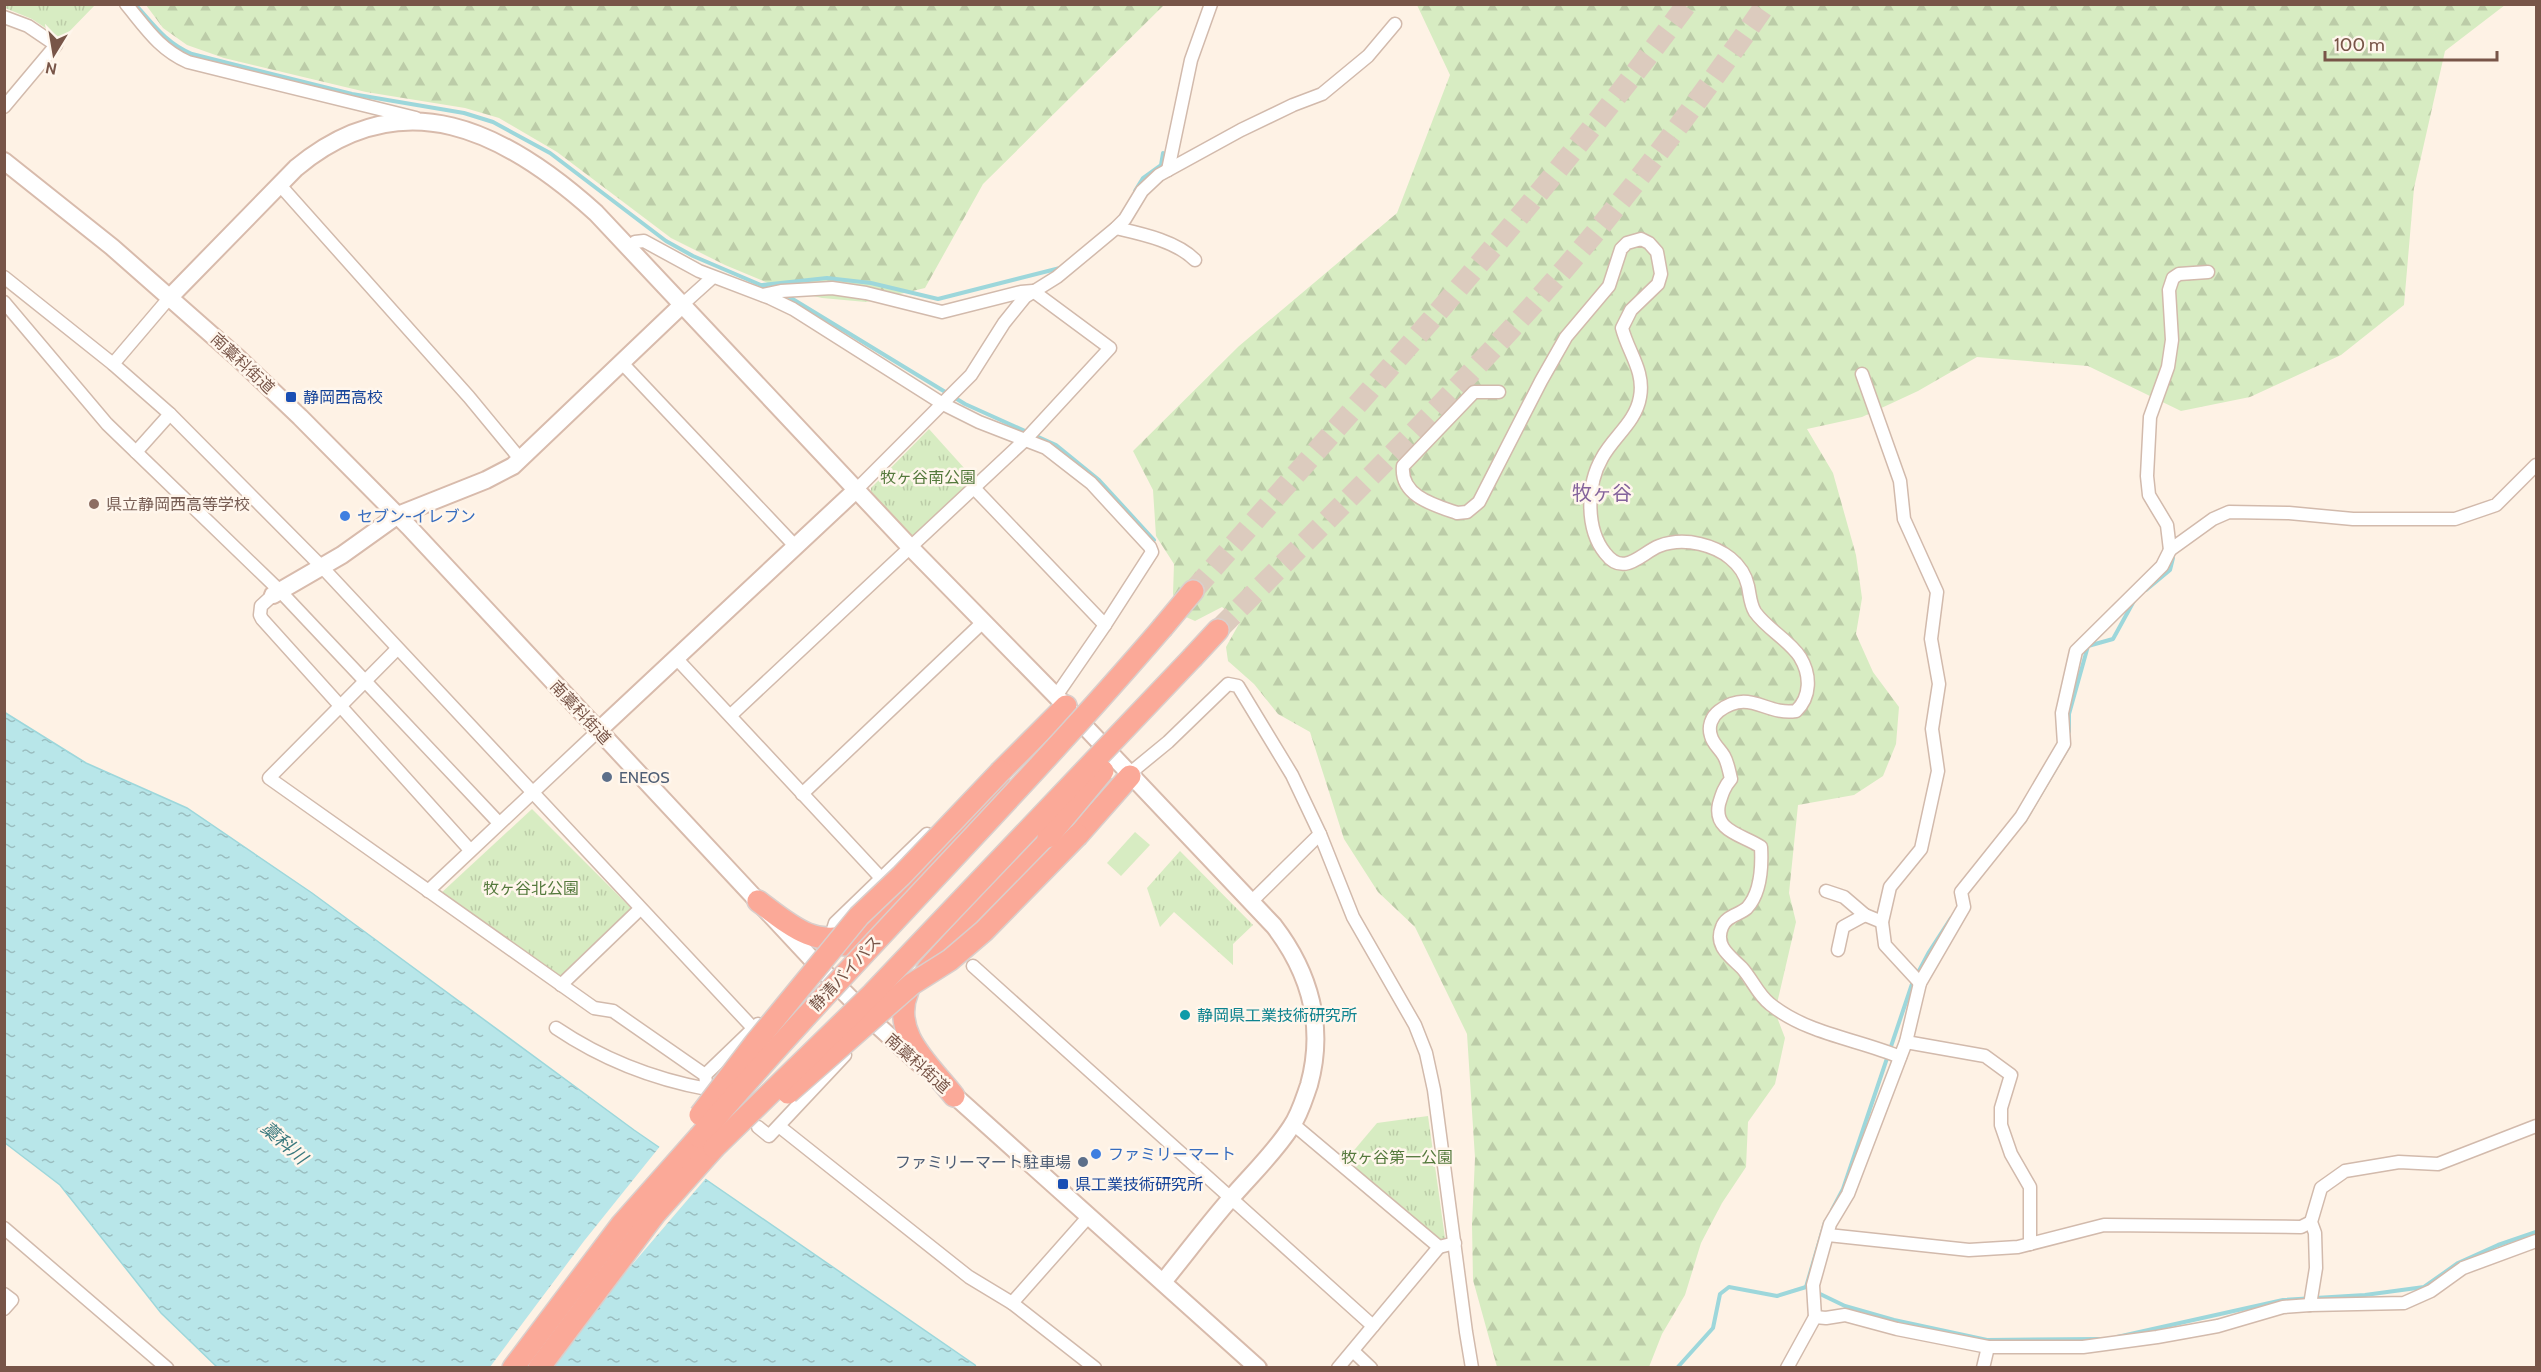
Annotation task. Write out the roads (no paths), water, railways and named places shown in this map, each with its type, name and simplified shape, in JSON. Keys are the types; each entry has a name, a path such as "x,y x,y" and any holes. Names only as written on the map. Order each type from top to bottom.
{"highway":[{"name":"静清バイパス","path":"513,1368 621,1225 767,1058 1023,785 1193,591"},
{"path":"621,1225 754,1043 859,916 1001,779 1071,722 1163,627"},
{"name":"静清バイパス","path":"538,1368 655,1214 714,1148 872,994 1218,630"},
{"path":"876,1024 1048,837 1193,657"},
{"path":"821,969 924,868 1001,779 1024,746 1061,701"},
{"path":"634,1243 763,1114 912,984 950,960 984,931 1078,835 1130,775"},
{"path":"758,901 806,934 830,939 858,932"},
{"path":"908,991 902,1009 907,1034 954,1096"}],"street":[{"path":"126,4 170,54 188,62 464,129 504,146 562,182 630,248 982,623 1061,701 1274,926 1293,953 1306,982 1315,1015 1315,1056 1307,1092 1293,1124 1281,1142 1230,1198 1163,1282"},
{"path":"1168,170 1191,60 1211,4"},
{"path":"4,17 28,26 56,45 4,107"},
{"path":"428,891 857,489 972,375 1017,306 1033,291 1057,277 1116,228 1125,219 1142,191 1168,170 1241,130 1322,94 1368,56 1395,24"},
{"path":"113,364 170,297 279,184 315,152 365,128 380,124 409,121 464,129"},
{"name":"南藁科街道","path":"4,161 112,247 170,297 292,410 398,515 821,969 876,1024 1258,1368"},
{"path":"279,184 469,397 521,460"},
{"path":"1116,228 1157,240 1188,253 1196,260"},
{"path":"1499,392 1474,392 1404,466 1402,475 1406,484 1417,496 1457,513 1473,508 1566,337 1609,286 1621,249 1633,240 1641,239 1649,243 1657,252 1660,263 1658,284 1632,310 1622,328 1626,343 1639,369 1640,399 1632,417 1602,456 1595,472 1591,494 1592,519 1599,543 1613,561 1626,565 1647,555 1657,547 1672,542 1700,544 1729,557 1739,564 1745,575 1754,611 1800,657 1809,686 1807,696 1796,711 1778,711 1761,703 1741,702 1724,708 1710,723 1710,735 1727,763 1731,779 1723,789 1718,812 1719,819 1730,831 1761,847 1762,866 1752,900 1746,908 1724,922 1720,929 1721,946 1767,1003 1794,1021 1898,1056"},
{"path":"630,248 635,242 644,241 713,277 763,295 793,309 943,404 979,422 1046,448 1091,483 1150,547 1151,556 1106,625 1061,701"},
{"path":"2170,550 2167,525 2149,495 2147,476 2150,417 2168,367 2172,340 2169,290 2173,278 2179,274 2208,272"},
{"path":"4,277 113,364 170,414 322,567 753,1028"},
{"path":"470,850 262,620 261,606 277,593 322,567 398,515 486,480 521,460 713,277"},
{"path":"731,716 1026,439 1110,348 1033,291 942,312 866,292 831,288 781,291 763,295"},
{"path":"4,302 107,424 365,680 500,823"},
{"path":"622,363 796,547"},
{"path":"1862,374 1900,481 1904,519 1937,592 1931,639 1939,684 1932,729 1938,771 1921,849 1890,887 1882,922 1885,945 1920,983"},
{"path":"136,452 170,414"},
{"path":"1788,1368 1815,1317 1813,1286 1830,1224 1848,1194 1898,1056 1906,1041 1920,983 1964,907 1961,892 2021,817 2064,744 2062,713 2076,651 2162,566 2170,550 2213,519 2229,512 2289,513 2353,519 2455,519 2496,505 2536,465"},
{"path":"974,488 1106,625"},
{"path":"802,794 982,623"},
{"path":"397,649 269,778 594,1008 613,1011 705,1075 707,1089 659,1079 609,1058 556,1028"},
{"path":"676,658 880,878"},
{"path":"1130,775 1168,742 1224,687 1233,684 1238,686 1266,729 1292,775 1320,834 1353,917 1415,1025 1426,1053 1434,1090 1472,1368"},
{"path":"830,939 836,923 880,878 1005,754 1014,748 1024,746"},
{"path":"1251,902 1320,834"},
{"path":"1826,891 1844,897 1865,915 1882,922"},
{"path":"561,985 640,909"},
{"path":"1838,950 1843,927 1865,915"},
{"path":"973,966 1373,1326"},
{"path":"705,1075 753,1028 821,969"},
{"path":"758,1127 769,1136 780,1127 786,1115 876,1024"},
{"path":"1906,1041 1985,1056 2011,1075 2001,1108 2001,1125 2011,1154 2030,1187 2030,1244"},
{"path":"1293,1124 1439,1247"},
{"path":"2310,1305 2316,1268 2315,1233 2311,1222 2321,1188 2344,1171 2399,1162 2438,1164 2536,1126"},
{"path":"780,1127 969,1277 1012,1303 1095,1368"},
{"path":"1012,1303 1089,1216"},
{"path":"1828,1235 1969,1250 2030,1244 2104,1225 2301,1227 2311,1222"},
{"path":"4,1228 167,1368"},
{"path":"1815,1317 1826,1318 1845,1314 1897,1329 1988,1347 2083,1347 2218,1326 2283,1307 2404,1303 2431,1291 2463,1268 2536,1240"},
{"path":"1338,1368 1439,1247 1455,1243"},
{"path":"4,1294 12,1300 4,1309"},
{"path":"1983,1368 1988,1347"},
{"path":"1353,1351 1371,1368"}],"water":[{"name":"藁科川","path":"4,712 86,763 187,808 312,893 634,1130 976,1367 217,1367 161,1313 60,1185 5,1143"}],"waterway":[{"path":"135,4 168,39 192,54 352,94 464,113 493,122 550,153 666,241 693,256 770,289"},
{"path":"1135,191 1143,178 1161,165 1163,153"},
{"path":"762,285 827,278 871,283 938,299 1060,268"},
{"path":"786,295 965,404 1056,445 1099,480 1154,540"},
{"path":"2146,590 2170,570 2173,558"},
{"path":"2069,732 2069,714 2088,646 2113,639 2135,599"},
{"path":"2024,822 2069,746"},
{"path":"1832,1210 1843,1189 1912,984 1951,918"},
{"path":"1806,1287 1825,1222"},
{"path":"2117,1337 2283,1300 2365,1295 2424,1287 2458,1263 2498,1245 2536,1232"},
{"path":"1677,1368 1713,1328 1720,1294 1729,1287 1777,1296 1809,1288"},
{"path":"1816,1292 1845,1306 1894,1320 1987,1340 2101,1339"}],"tunnel":[{"path":"1193,591 1508,230 1569,156 1687,4"},
{"path":"1218,630 1416,430 1559,276 1667,142 1766,4"}],"place":[{"name":"静岡西高校","path":"291,397"},
{"name":"県立静岡西高等学校","path":"94,504"},
{"name":"セブン-イレブン","path":"345,516"},
{"name":"ENEOS","path":"607,777"},
{"name":"静岡県工業技術研究所","path":"1185,1015"},
{"name":"ファミリーマート","path":"1096,1154"},
{"name":"ファミリーマート駐車場","path":"1083,1162"},
{"name":"県工業技術研究所","path":"1063,1184"}],"district":[{"name":"牧ヶ谷","path":"1602,493"}],"park label":[{"name":"牧ヶ谷南公園","path":"928,477"},
{"name":"牧ヶ谷北公園","path":"531,888"},
{"name":"牧ヶ谷第一公園","path":"1397,1157"}]}
